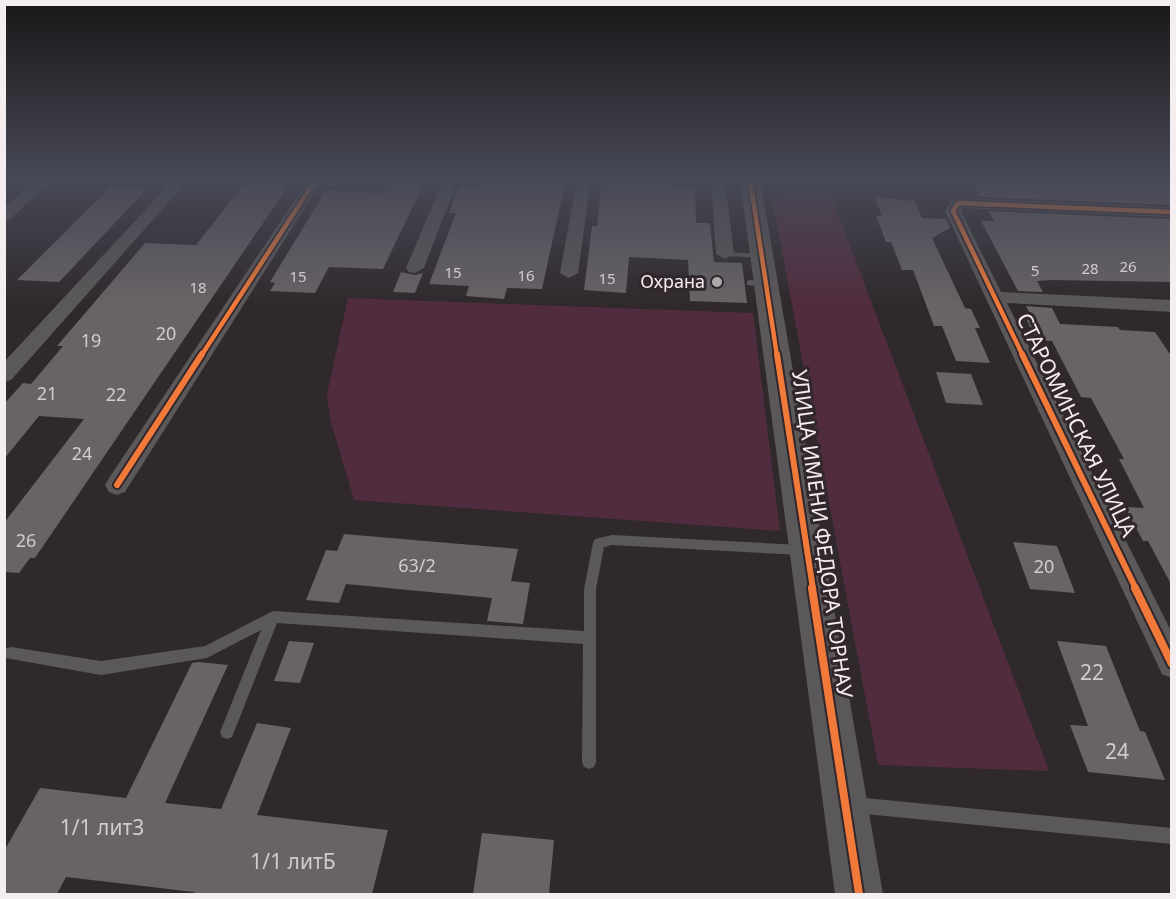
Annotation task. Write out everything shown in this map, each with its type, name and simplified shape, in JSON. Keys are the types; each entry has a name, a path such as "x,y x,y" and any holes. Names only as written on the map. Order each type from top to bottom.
{"street":[{"path":"4,375 144,221"},
{"path":"117,485 289,221"},
{"path":"415,268 434,221"},
{"path":"569,273 577,221"},
{"path":"722,221 726,254"},
{"name":"УЛИЦА ИМЕНИ ФЕДОРА ТОРНАУ","path":"754,221 760,275 808,550 859,894"},
{"name":"СТАРОМИНСКАЯ УЛИЦА","path":"958,221 1172,664"},
{"path":"996,297 1172,306"}],"lane":[{"path":"726,254 760,275"},
{"path":"589,762 590,589 599,543 612,540 808,550"},
{"path":"12,653 101,668 207,652 273,617 590,638"},
{"path":"227,732 273,617"},
{"path":"845,803 1172,836"}],"shaded area":[{"path":"776,221 841,221 1049,771 878,765"},
{"path":"348,298 753,313 780,531 354,500 330,419 327,394"}],"building":[{"path":"76,221 117,221 59,282 17,280"},
{"path":"215,221 264,221 35,558 30,558 19,573 4,572 4,523 84,419 39,416 4,459 4,404 23,383 31,384 63,346 57,346 145,243 196,245"},
{"path":"307,221 406,221 383,269 329,267 315,293 270,291 275,283 270,282"},
{"path":"453,221 557,221 542,289 507,288 504,299 466,296 469,286 429,284"},
{"path":"598,221 710,223 714,262 742,263 747,303 690,301 688,260 629,257 626,293 584,290 592,226 597,226"},
{"path":"878,221 947,221 950,228 932,238 965,308 971,309 980,328 975,328 990,363 956,361 942,326 934,326 913,270 902,270 891,242 886,242"},
{"path":"981,221 1172,221 1172,282 1051,280 1037,281 1043,292 1018,291"},
{"path":"401,272 415,275 423,273 415,293 393,292"},
{"path":"1026,306 1052,308 1060,324 1118,327 1120,330 1155,332 1172,357 1172,586 1148,541 1143,541 1125,507 1144,508 1119,459 1124,459 1091,398 1081,397 1052,341 1036,340 1024,314 1030,314"},
{"path":"936,372 971,374 983,405 946,403"},
{"path":"344,534 518,549 511,581 530,583 523,624 487,621 492,598 346,584 339,603 306,600 326,550 337,551"},
{"path":"1013,542 1057,546 1075,593 1030,589"},
{"path":"289,641 314,643 300,683 274,681"},
{"path":"1057,641 1106,646 1140,731 1145,732 1165,780 1088,772 1070,725 1088,726"},
{"path":"192,663 228,665 165,803 221,809 257,723 291,728 257,815 388,830 372,894 193,894 194,892 66,877 57,894 4,894 4,851 40,788 126,798"},
{"path":"482,833 554,840 549,894 473,894"}],"cycle path":[{"path":"117,485 289,221"},
{"path":"756,221 859,894"},
{"path":"958,221 1172,664"}],"place":[{"name":"Охрана","path":"717,282"}]}
